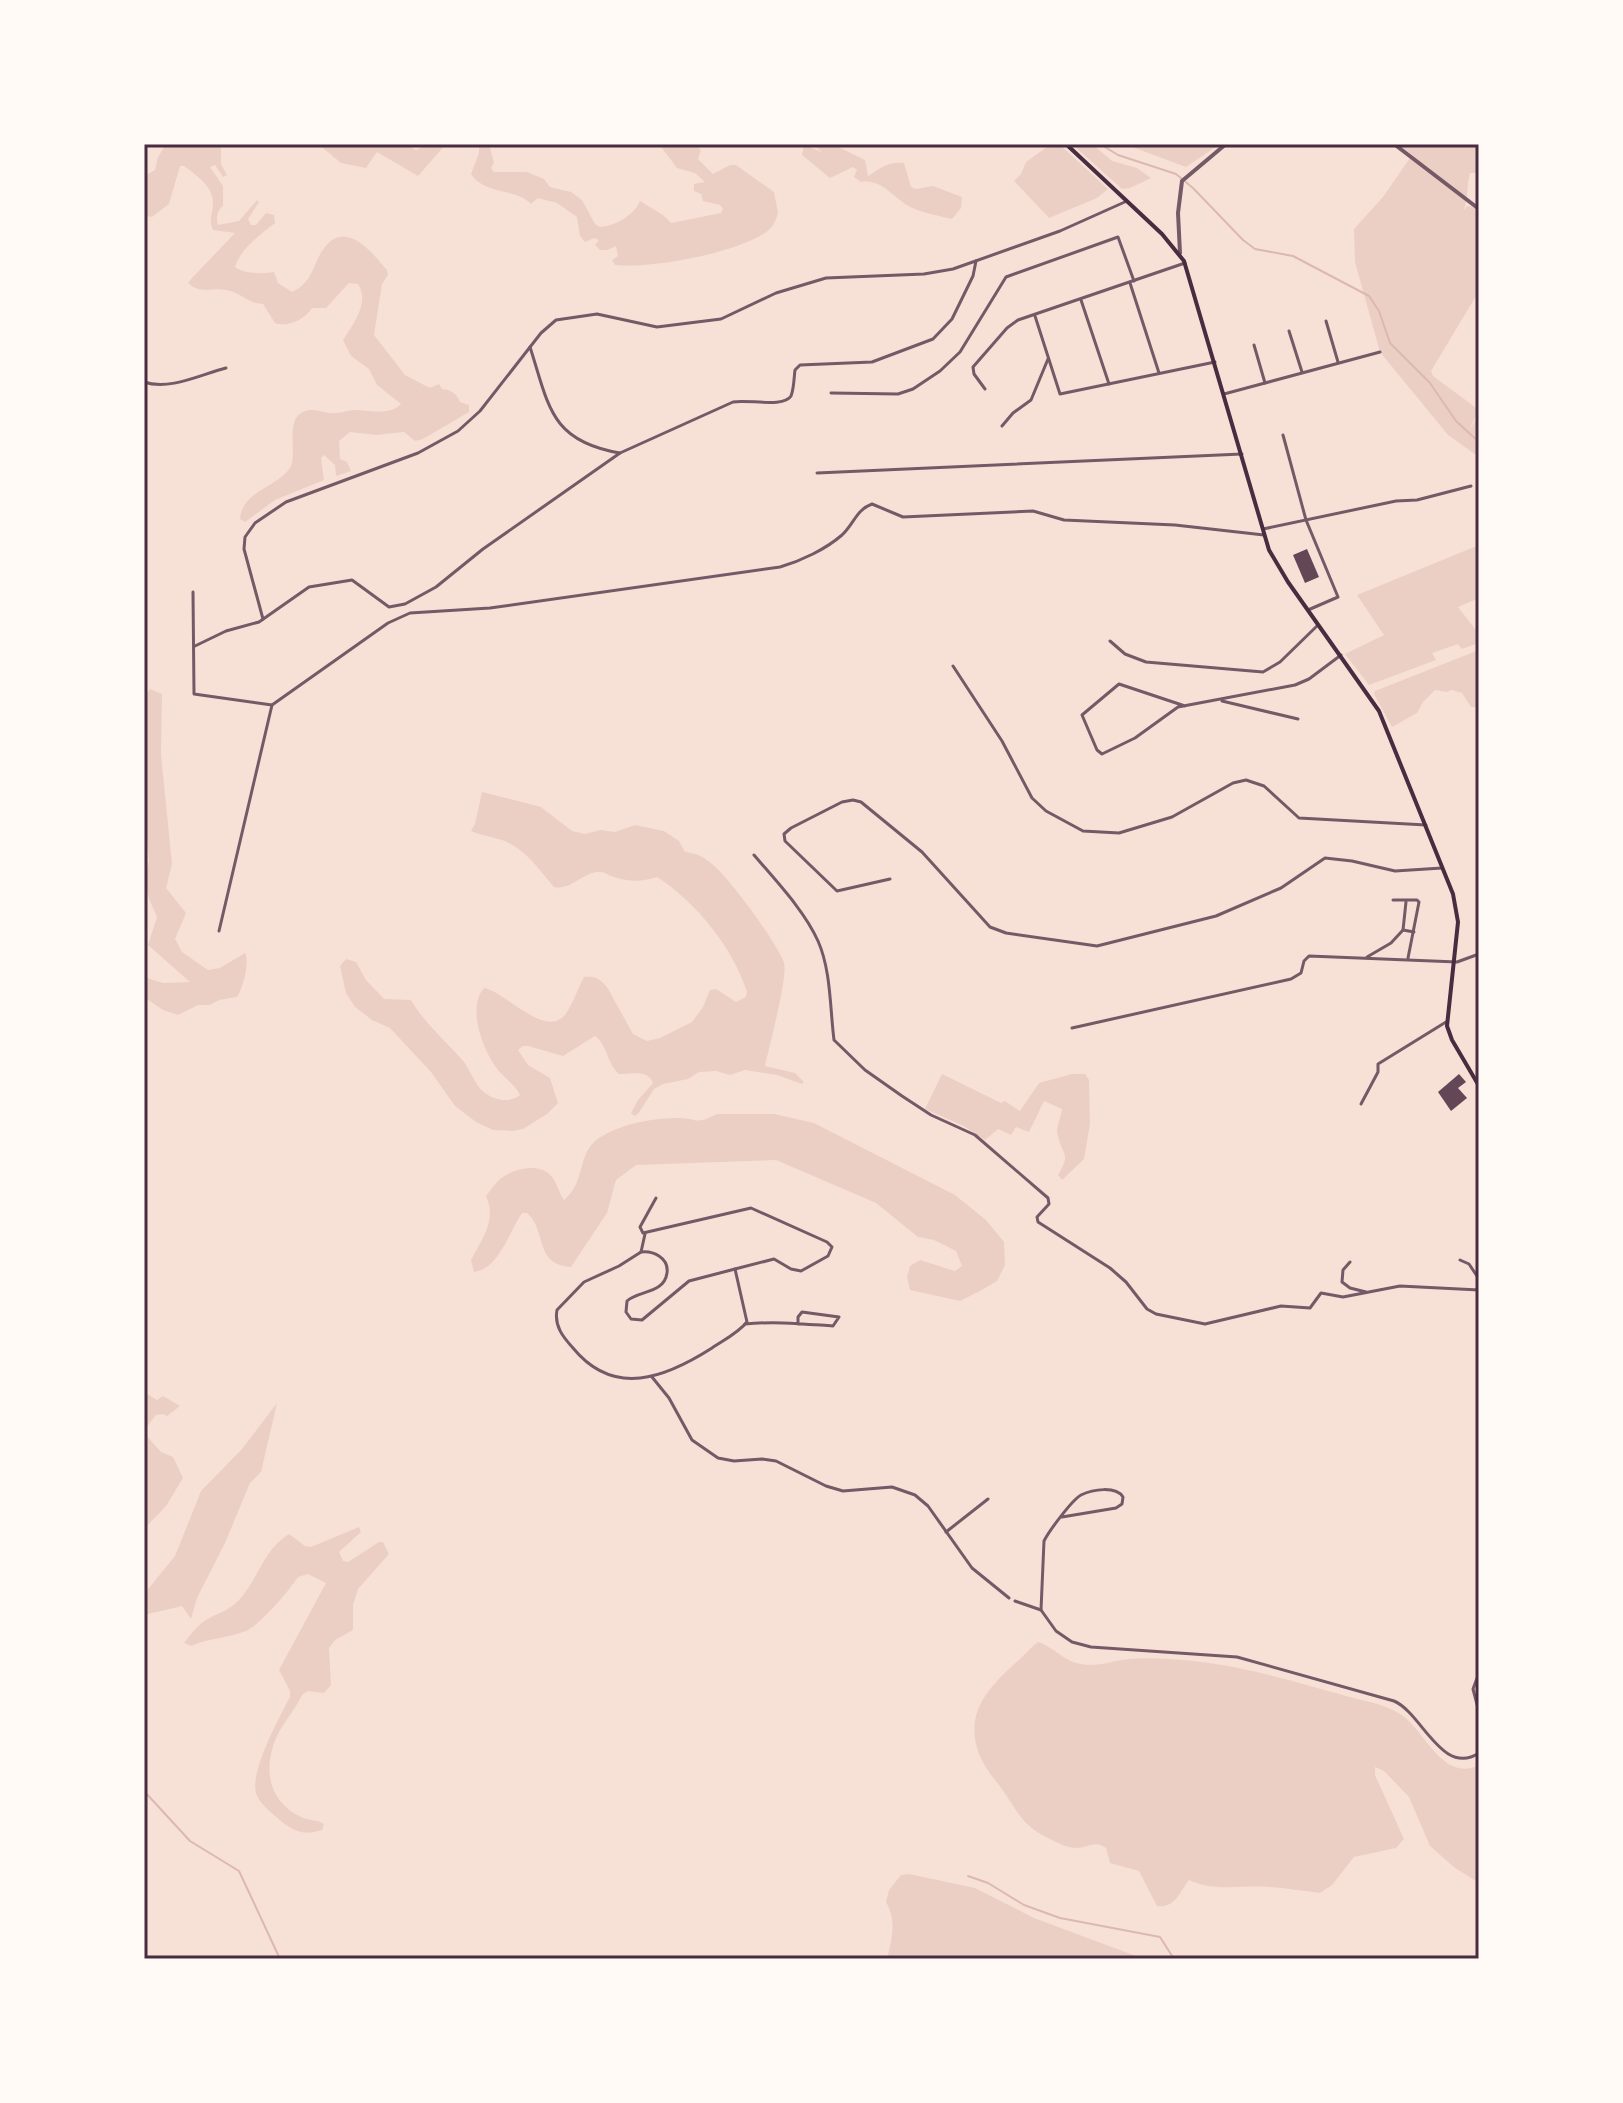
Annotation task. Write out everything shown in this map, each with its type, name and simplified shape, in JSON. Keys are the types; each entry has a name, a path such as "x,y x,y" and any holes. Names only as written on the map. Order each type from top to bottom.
{"main road":[{"path":"1066,144 1180,253 1185,263 1263,532 1276,563 1383,718 1442,868 1458,913 1446,1022 1452,1040 1479,1086"}],"street":[{"path":"1180,253 1179,190 1183,179 1226,144"},
{"path":"1394,144 1479,209"},
{"path":"263,619 244,549 246,535 255,523 286,502 418,453 450,437 480,411 550,324 564,318 600,314 644,325 669,327 723,319 776,293 826,278 924,274 976,261 1060,231 1127,201"},
{"path":"831,393 900,394 925,382 960,352 1005,278 1118,237 1159,373"},
{"path":"195,646 220,633 263,619 306,588 344,579 361,584 389,608 403,605 440,584 483,549 620,453 733,402 786,401 791,394 795,370 800,365 872,362 933,339 952,319 972,279 976,261"},
{"path":"985,389 974,374 973,367 1009,326 1185,263"},
{"path":"1081,300 1109,384"},
{"path":"1035,316 1060,394 1215,362"},
{"path":"1326,321 1338,362"},
{"path":"1289,331 1302,372"},
{"path":"1254,345 1265,383"},
{"path":"530,347 548,404 563,429 577,439 620,453"},
{"path":"1224,394 1380,352"},
{"path":"1002,426 1031,400 1048,359"},
{"path":"144,382 168,384 226,368"},
{"path":"1283,435 1306,520 1338,597 1308,610"},
{"path":"817,473 1242,454"},
{"path":"219,931 272,705 405,614 505,606 777,568 799,560 837,538 860,510 872,504 903,517 1033,511 1064,520 1263,532 1306,520 1417,500 1471,486"},
{"path":"193,592 194,694 272,705"},
{"path":"403,605 405,614"},
{"path":"1110,641 1127,655 1146,662 1263,672 1283,660 1318,625"},
{"path":"1185,706 1119,684 1082,715 1101,754 1135,738 1167,714 1185,706 1298,684 1341,655"},
{"path":"953,666 1002,741 1032,798 1050,814 1083,831 1115,833 1168,819 1195,807 1233,783 1246,780 1264,786 1299,818 1426,825"},
{"path":"1218,700 1298,719"},
{"path":"890,879 837,891 786,843 784,834 844,801 859,801 874,810 901,837 922,852 975,913 994,929 1093,947 1213,917 1284,886 1325,858 1398,872 1442,868"},
{"path":"754,855 820,943 834,1040 859,1065 902,1096 934,1116 972,1133 988,1146 1049,1199 1037,1217 1039,1223 1110,1268 1152,1313 1207,1324 1281,1306 1311,1307 1321,1293 1342,1297 1399,1286 1479,1290"},
{"path":"1393,900 1419,902 1408,958"},
{"path":"1367,957 1391,943 1403,930 1407,900"},
{"path":"1403,930 1414,932"},
{"path":"1072,1028 1291,979 1301,973 1308,956 1461,961 1479,954"},
{"path":"1361,1104 1378,1072 1378,1063 1446,1022"},
{"path":"656,1198 640,1227 645,1234 753,1208 827,1242 832,1248 829,1255 802,1271 774,1259 689,1281 643,1319 636,1321 627,1314 627,1301 658,1287 667,1272 666,1263 660,1257 641,1252 581,1284 561,1304 556,1321 574,1349 599,1372 630,1379 652,1377 695,1359 745,1324 833,1326 839,1317 802,1312 798,1324"},
{"path":"641,1252 645,1234"},
{"path":"1460,1260 1469,1264 1479,1279"},
{"path":"1350,1262 1343,1268 1342,1282 1350,1288 1370,1293"},
{"path":"735,1269 747,1320 745,1324"},
{"path":"652,1377 669,1398 692,1440 711,1455 734,1461 774,1460 838,1490 887,1487 906,1490 924,1502 972,1568 1009,1598"},
{"path":"1041,1610 1043,1546 1048,1533 1062,1517 1084,1494 1114,1489 1120,1491 1123,1497 1122,1504 1116,1508 1062,1517"},
{"path":"946,1532 988,1499"},
{"path":"1015,1601 1041,1610 1059,1634 1084,1646 1237,1657 1389,1699 1407,1708 1448,1754 1467,1758 1479,1753"},
{"path":"1479,1673 1473,1689 1479,1712"}],"shaded area":[{"path":"166,144 221,144 221,164 227,175 223,177 215,165 210,167 223,186 223,206 219,210 218,225 239,221 257,200 259,202 248,219 251,225 256,225 266,213 274,215 275,223 241,254 235,267 254,273 274,272 278,283 292,292 305,283 321,253 333,239 351,238 367,248 388,275 382,284 374,335 405,375 430,388 439,384 442,389 454,393 460,402 469,405 469,412 415,441 404,432 376,435 350,432 339,441 340,459 347,462 351,471 336,476 335,465 324,455 321,458 324,480 275,500 245,522 240,519 247,502 290,468 294,425 302,412 385,411 401,404 377,385 369,369 351,356 343,340 361,306 358,284 349,283 326,308 312,308 301,319 285,324 275,323 263,304 231,291 202,290 188,283 235,233 213,230 210,191 184,166 180,166 169,204 152,217 146,216 144,176 155,170"},
{"path":"318,144 406,144 416,150 429,144 446,144 418,176 377,152 366,168 341,163"},
{"path":"479,144 489,144 494,172 527,172 544,179 550,187 571,192 582,200 595,224 600,227 624,219 640,201 671,223 721,213 723,209 720,205 703,201 701,194 694,191 694,184 705,182 695,173 677,168 659,144 696,144 701,151 698,159 713,174 736,165 774,192 778,213 769,230 738,246 672,262 615,265 612,260 618,256 616,246 600,250 595,245 599,240 594,238 585,242 580,236 577,217 557,203 538,198 531,204 477,181 471,174"},
{"path":"813,144 832,144 865,160 868,176 889,164 904,163 911,187 933,186 962,197 961,208 952,219 920,211 876,183 861,182 854,177 857,170 853,167 830,178 802,155 804,145 822,152"},
{"path":"1051,144 1059,144 1108,189 1097,198 1049,218 1014,181 1026,162"},
{"path":"1072,144 1092,144 1112,161 1137,168 1151,178 1122,189"},
{"path":"1124,144 1220,144 1186,167"},
{"path":"1398,144 1479,144 1479,173 1470,173 1463,211 1467,206 1479,212 1479,291 1431,371 1433,376 1479,410 1469,430 1479,415 1479,457 1448,435 1380,352 1355,262 1354,229 1383,197 1412,155"},
{"path":"1479,545 1479,598 1458,607 1479,634 1479,643 1462,649 1458,644 1432,653 1436,660 1369,685 1345,654 1384,635 1357,595"},
{"path":"1479,650 1479,707 1471,707 1462,693 1435,690 1417,713 1392,727 1375,691"},
{"path":"150,689 162,694 161,754 172,864 166,888 186,913 175,939 182,952 208,970 220,968 245,953 247,962 237,997 210,1005 198,1005 178,1015 163,1010 144,997 144,977 163,983 190,982 148,945 157,917 144,879 149,861 144,805 144,697"},
{"path":"482,792 541,807 572,831 585,834 600,830 615,832 635,825 664,831 679,841 685,852 699,855 712,864 752,911 784,963 781,997 765,1066 795,1073 804,1082 745,1070 730,1075 716,1071 699,1072 688,1079 654,1089 634,1116 631,1113 638,1100 653,1083 643,1074 619,1074 595,1036 563,1056 528,1046 518,1050 528,1065 550,1078 558,1103 523,1129 493,1130 455,1106 431,1072 390,1028 372,1020 355,1007 346,993 340,966 346,959 356,962 366,980 384,999 411,1000 429,1025 464,1062 482,1090 503,1100 520,1095 495,1066 481,1038 477,1006 484,988 534,1017 554,1021 566,1014 584,977 594,977 607,987 633,1034 647,1041 692,1022 710,990 716,989 736,1002 746,997 747,992 723,943 686,899 671,887 657,877 630,881 596,872 567,886 554,887 533,862 514,846 471,831"},
{"path":"942,1074 1001,1103 1005,1101 1020,1111 1039,1083 1072,1074 1085,1074 1089,1080 1090,1124 1084,1159 1062,1180 1058,1175 1065,1159 1057,1133 1062,1109 1044,1101 1029,1132 1016,1127 1011,1135 998,1129 985,1140 964,1126 925,1109"},
{"path":"717,1114 774,1114 814,1123 955,1195 986,1220 1004,1242 1005,1265 997,1281 960,1301 910,1290 907,1277 910,1266 920,1260 955,1271 962,1266 956,1251 934,1240 918,1237 876,1203 776,1160 636,1165 616,1180 607,1213 571,1267 551,1260 533,1220 527,1213 522,1213 497,1257 483,1269 474,1272 471,1260 489,1221 486,1196 503,1177 525,1168 540,1169 552,1177 564,1200 576,1184 587,1151 599,1138 647,1121 677,1118 700,1121"},
{"path":"144,1392 157,1400 163,1396 180,1406 167,1416 156,1415 144,1430"},
{"path":"277,1403 261,1472 250,1483 225,1543 197,1598 191,1619 182,1606 144,1615 144,1594 175,1556 201,1491 242,1449"},
{"path":"144,1433 161,1452 173,1457 183,1478 166,1506 144,1529"},
{"path":"359,1527 361,1532 339,1552 343,1561 348,1562 379,1542 383,1542 389,1554 358,1589 353,1605 353,1630 335,1640 329,1648 331,1685 324,1693 308,1691 302,1695 279,1732 272,1750 269,1772 281,1802 301,1817 324,1824 322,1830 300,1832 286,1825 263,1805 256,1793 255,1783 267,1745 290,1697 279,1670 326,1583 308,1574 298,1577 252,1628 191,1646 184,1643 203,1622 239,1600 273,1548 289,1534 311,1547"},
{"path":"1038,1642 1069,1660 1087,1665 1148,1658 1239,1668 1375,1703 1398,1713 1411,1723 1445,1762 1467,1769 1479,1765 1479,1883 1455,1868 1430,1846 1409,1797 1384,1771 1375,1767 1375,1775 1404,1839 1396,1848 1354,1857 1332,1885 1320,1893 1270,1887 1218,1887 1189,1880 1173,1902 1157,1906 1139,1871 1110,1863 1106,1848 1095,1844 1077,1848 1066,1846 1028,1825 979,1754 975,1725 983,1700 999,1679"},
{"path":"901,1875 975,1888 1034,1918 1144,1959 887,1959 892,1930 892,1916 886,1902 889,1890"}],"building":[{"path":"1307,549 1319,577 1305,583 1293,555"},
{"path":"1459,1074 1466,1082 1458,1088 1467,1098 1451,1111 1438,1092"}],"waterway":[{"path":"1100,144 1118,155 1176,174 1255,249 1293,256 1369,296 1379,311 1390,343 1430,383 1456,421 1479,442"},
{"path":"144,1791 190,1841 239,1871 280,1959"},
{"path":"968,1876 988,1883 1024,1905 1060,1918 1160,1937 1174,1959"}]}
